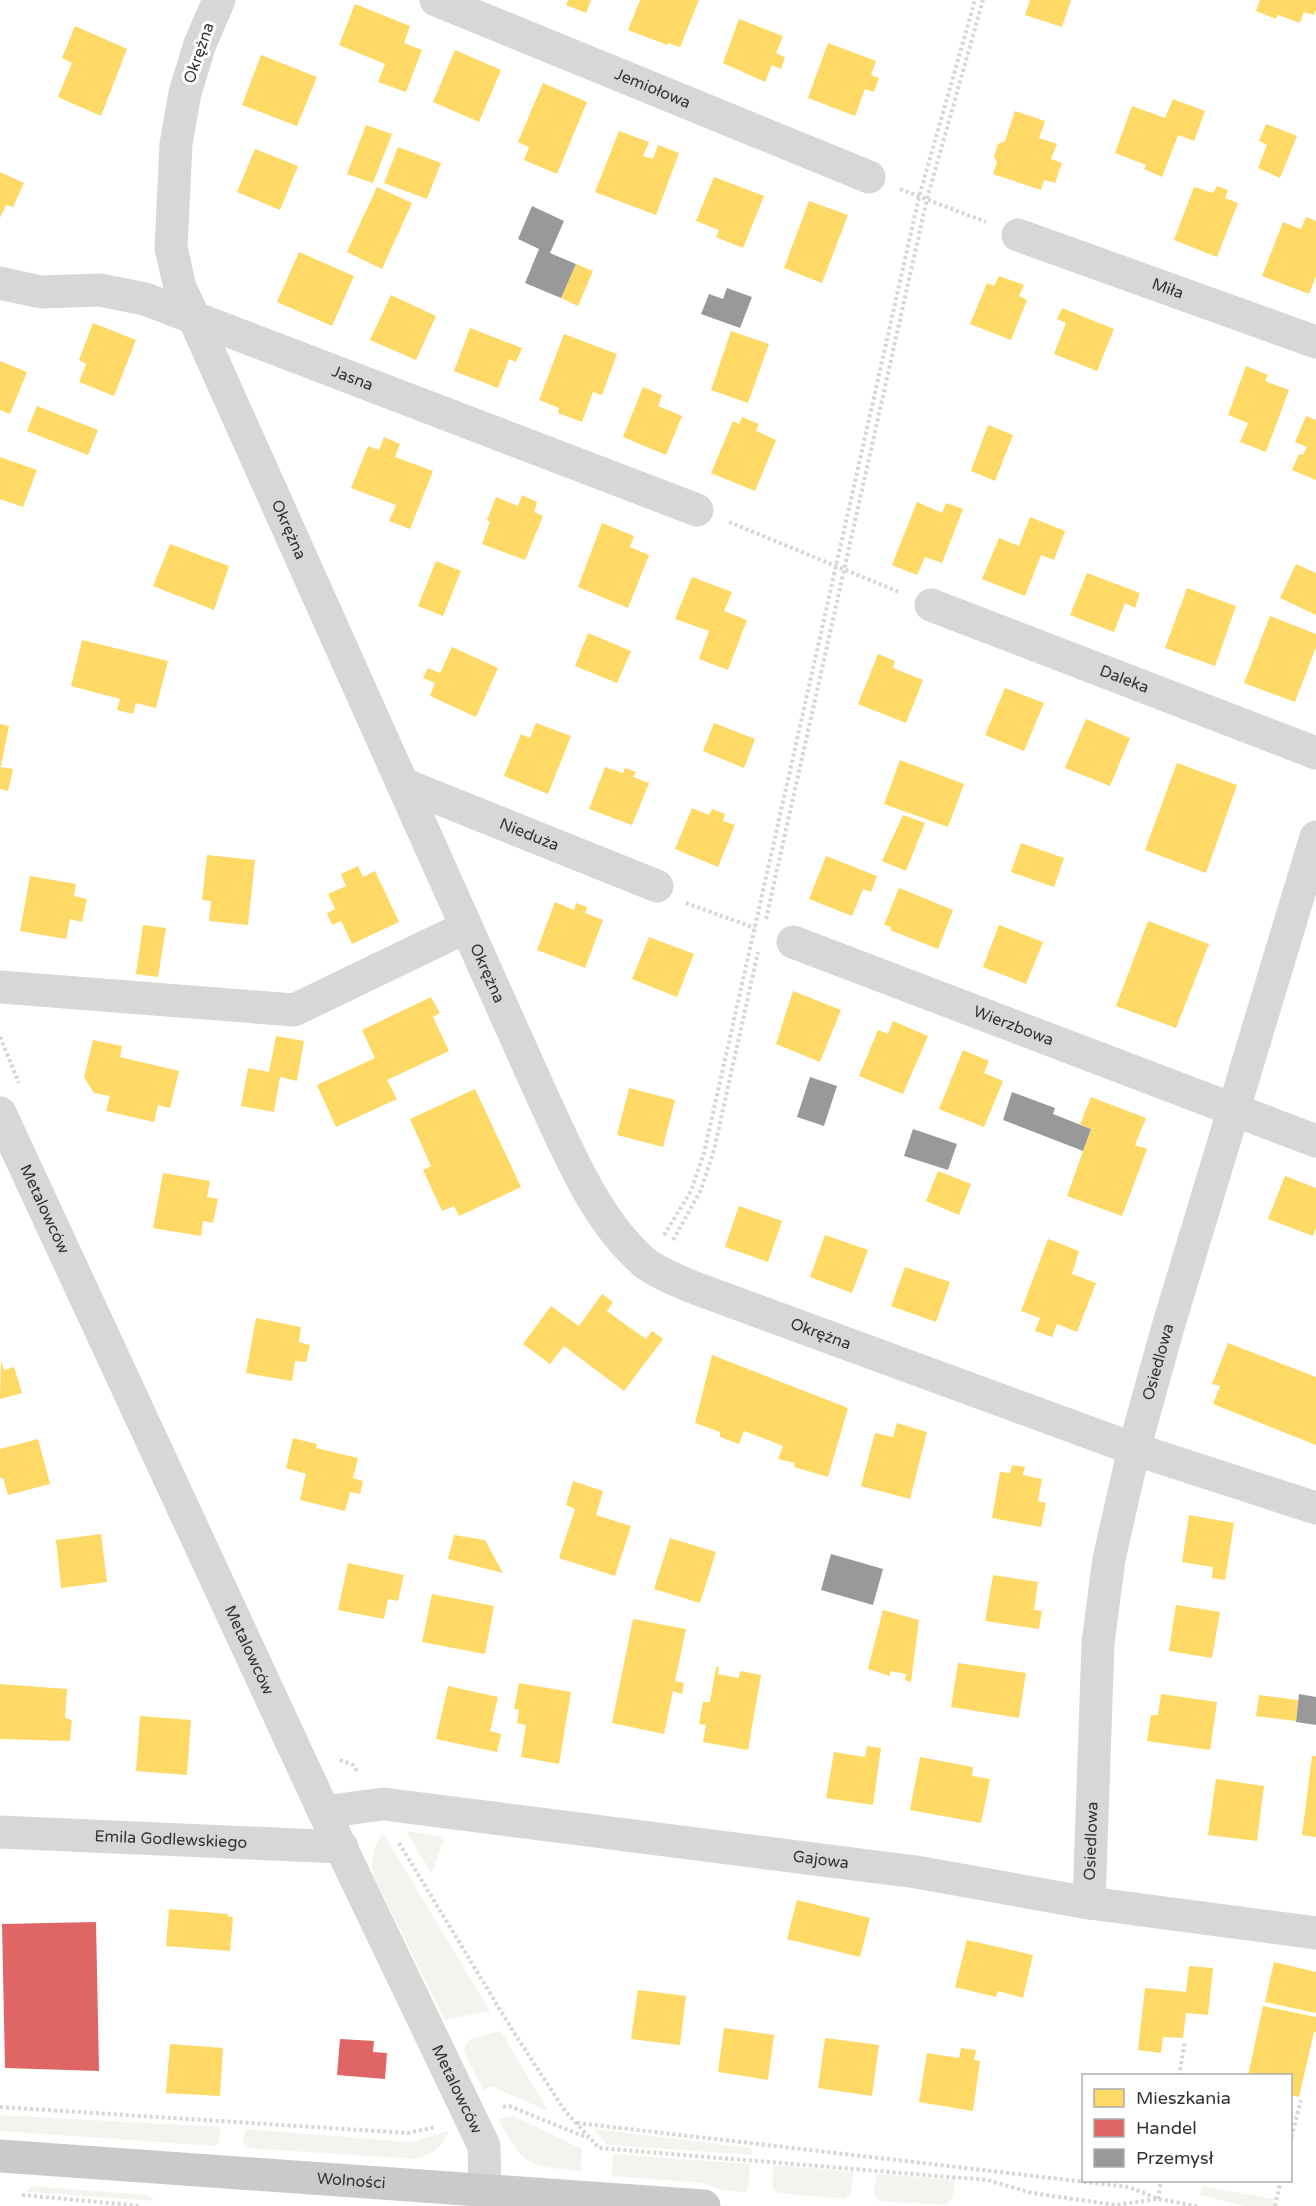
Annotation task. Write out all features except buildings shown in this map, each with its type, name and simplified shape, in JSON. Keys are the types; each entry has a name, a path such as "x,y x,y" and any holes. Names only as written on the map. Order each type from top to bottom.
{"main road":[{"name":"Wolności","path":"0,2156 704,2206"}],"street":[{"name":"Okrężna","path":"219,0 200,44 188,83 176,144 171,248 180,287 466,927 581,1178 617,1233 656,1255 695,1288 1134,1449 1316,1508"},
{"name":"Jemiołowa","path":"436,0 869,177"},
{"name":"Miła","path":"1018,235 1316,342"},
{"name":"Jasna","path":"0,283 41,292 100,290 146,299 697,510"},
{"name":"Daleka","path":"931,605 1316,753"},
{"name":"Nieduża","path":"403,784 657,886"},
{"name":"Osiedlowa","path":"1089,1903 1098,1643 1109,1559 1134,1449 1316,837"},
{"path":"0,987 294,1010 466,927"},
{"name":"Wierzbowa","path":"778,936 1316,1142"},
{"name":"Metalowców","path":"0,1113 9,1159 484,2146 485,2190"},
{"name":"Gajowa","path":"324,1812 383,1804 916,1872 1089,1903 1316,1933"},
{"name":"Emila Godlewskiego","path":"0,1833 342,1847"}],"path":[{"path":"656,1255 691,1191 704,1153 919,197 975,0"},
{"path":"656,1255 701,1190 778,936 844,569 927,199 983,0"},
{"path":"869,177 1018,235"},
{"path":"697,510 931,605"},
{"path":"657,886 675,899 778,936"},
{"path":"396,1838 513,2031 565,2110 599,2148 987,2180 1032,2193 1116,2205 1158,2199"},
{"path":"1179,2074 1185,2041"},
{"path":"1292,2135 1301,2100"},
{"path":"0,2107 408,2133 510,2106 592,2140"},
{"path":"576,2122 953,2165 1009,2175 1129,2187 1158,2199 1197,2206"},
{"path":"1158,2199 1161,2182"},
{"path":"1275,2206 1281,2182"},
{"path":"17,2195 141,2206"}],"shaded area":[{"path":"406,1831 444,1837 432,1874"},
{"path":"383,1833 490,2011 445,2020 374,1877 373,1854"},
{"path":"501,2031 548,2111 491,2086 483,2090 463,2050 470,2039"},
{"path":"0,2115 220,2127 219,2143 214,2146 0,2131"},
{"path":"513,2116 582,2149 581,2171 549,2168 522,2156 498,2119"},
{"path":"245,2129 411,2142 449,2131 435,2150 426,2156 414,2159 247,2148 243,2144"},
{"path":"594,2129 752,2148 752,2155 607,2145"},
{"path":"613,2154 750,2164 749,2185 745,2192 722,2190 701,2183 612,2176"},
{"path":"774,2165 854,2172 851,2192 845,2199 776,2193 772,2187"},
{"path":"877,2174 955,2180 953,2196 946,2205 878,2201 873,2192"},
{"path":"32,2186 149,2195 155,2201 26,2192"},
{"path":"1202,2186 1274,2199 1272,2206 1245,2206 1200,2195"}]}
